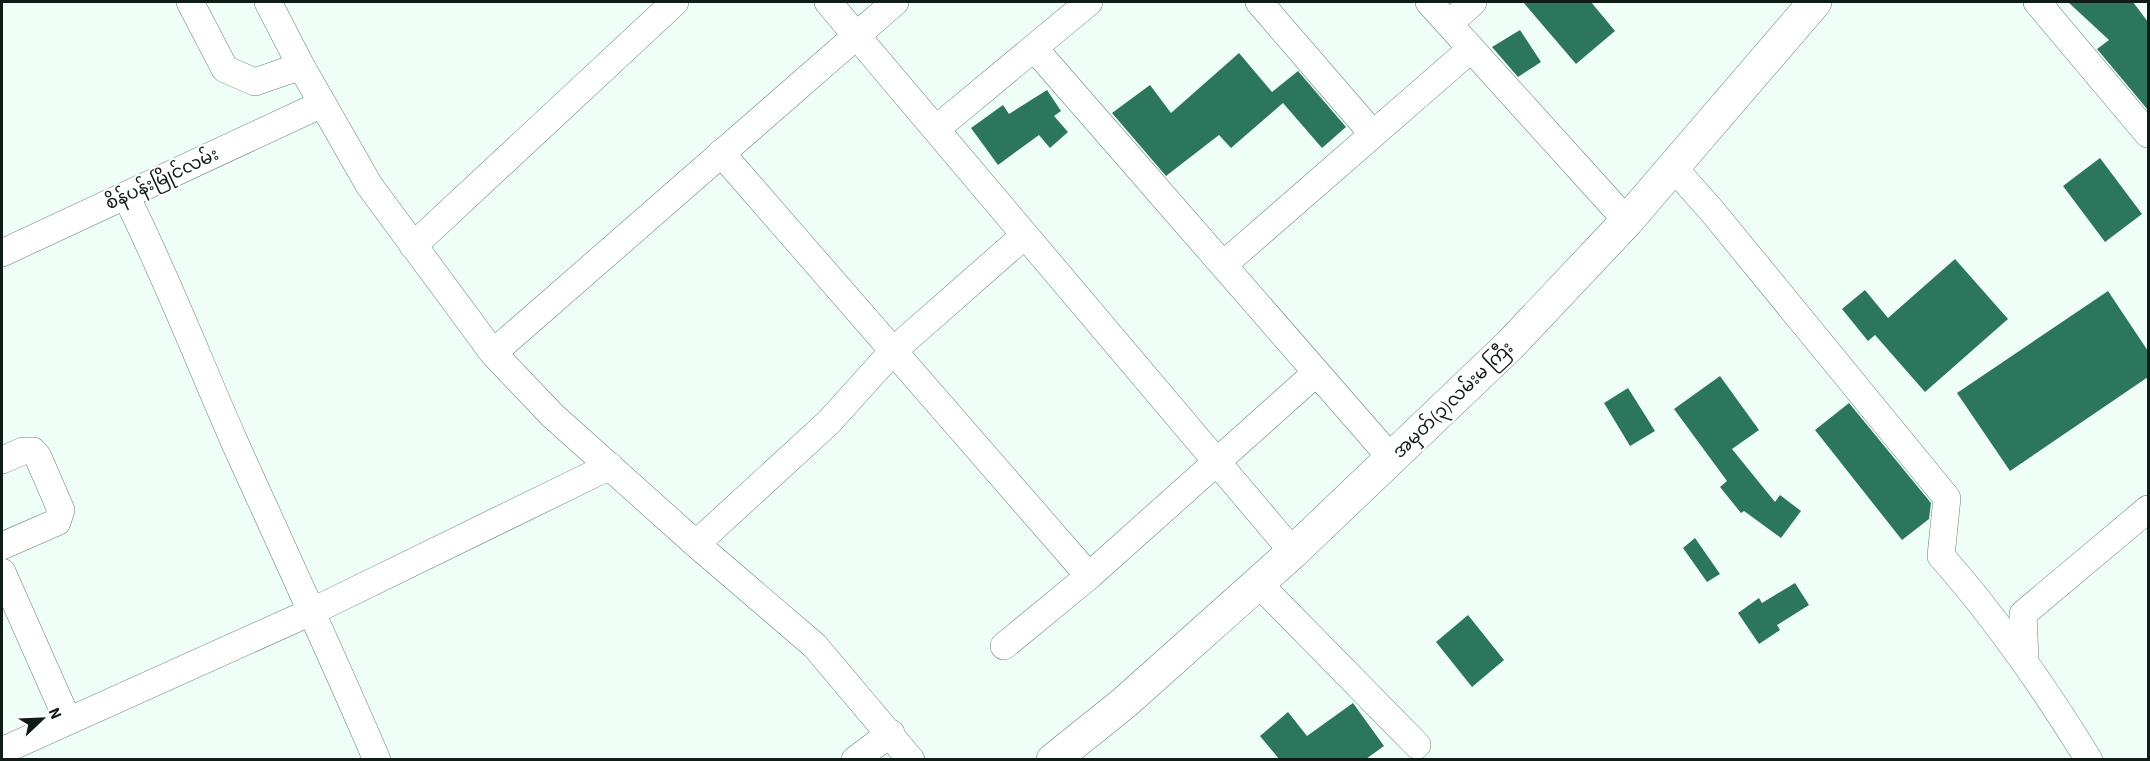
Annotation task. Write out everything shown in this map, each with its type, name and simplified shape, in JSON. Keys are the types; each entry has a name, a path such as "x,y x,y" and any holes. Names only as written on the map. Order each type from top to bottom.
{"main road":[{"name":"အမှတ်(၃)လမ်းမ ကြီး","path":"1053,759 1124,703 1293,552 1510,345 1627,221 1815,2"}],"street":[{"path":"190,2 225,69 255,82 301,66"},
{"path":"268,2 301,66 369,185 493,353 552,415 696,544 816,646 911,759"},
{"path":"413,246 675,2"},
{"path":"828,2 1293,552"},
{"path":"493,353 895,2"},
{"path":"936,129 1089,2"},
{"path":"1259,2 1373,134"},
{"path":"1429,2 1627,221"},
{"path":"1449,24 1473,2"},
{"path":"2037,2 2148,135"},
{"path":"1034,48 1392,459"},
{"path":"1222,265 1471,49"},
{"name":"စိန်ပန်းမြိုင်လမ်း","path":"2,253 322,104"},
{"path":"721,153 1089,576"},
{"path":"1672,166 1712,211 1947,498 1941,556 1972,590 2025,659 2089,759"},
{"path":"126,196 159,262 234,440 313,611 377,759"},
{"path":"696,544 829,422 893,351 1025,235"},
{"path":"1004,646 1089,576 1316,373"},
{"path":"2,460 23,451 33,451 38,457 61,510 57,522 2,546"},
{"path":"2,751 313,611 610,466"},
{"path":"2025,659 2023,614 2148,509"},
{"path":"2,572 68,721"},
{"path":"1258,583 1418,745"},
{"path":"855,759 891,733"}],"building":[{"path":"1523,2 1591,2 1615,31 1576,64"},
{"path":"2068,2 2133,2 2148,22 2148,110 2097,49 2109,40"},
{"path":"1520,30 1541,62 1518,77 1492,47"},
{"path":"1239,53 1272,92 1298,71 1346,127 1322,148 1283,103 1231,148 1219,135 1166,176 1112,113 1150,85 1171,113"},
{"path":"1047,90 1061,111 1054,116 1068,132 1050,148 1039,135 998,165 971,128 1003,105 1009,114"},
{"path":"2100,158 2142,214 2105,242 2063,186"},
{"path":"1955,259 2008,319 1925,392 1875,335 1868,341 1842,309 1865,290 1888,318"},
{"path":"2108,291 2148,351 2148,377 2010,471 1957,393"},
{"path":"1720,376 1759,430 1732,449 1775,502 1780,495 1801,511 1781,538 1744,511 1741,513 1720,487 1727,481 1674,409"},
{"path":"1628,388 1655,431 1630,446 1604,403"},
{"path":"1849,403 1931,503 1929,519 1902,540 1815,430"},
{"path":"1695,538 1720,574 1707,582 1683,548"},
{"path":"1795,583 1809,605 1777,625 1780,630 1759,644 1738,613 1759,598 1762,603"},
{"path":"1468,615 1504,660 1472,687 1436,642"},
{"path":"1353,703 1384,746 1366,759 1279,759 1260,736 1288,712 1307,736"}]}
